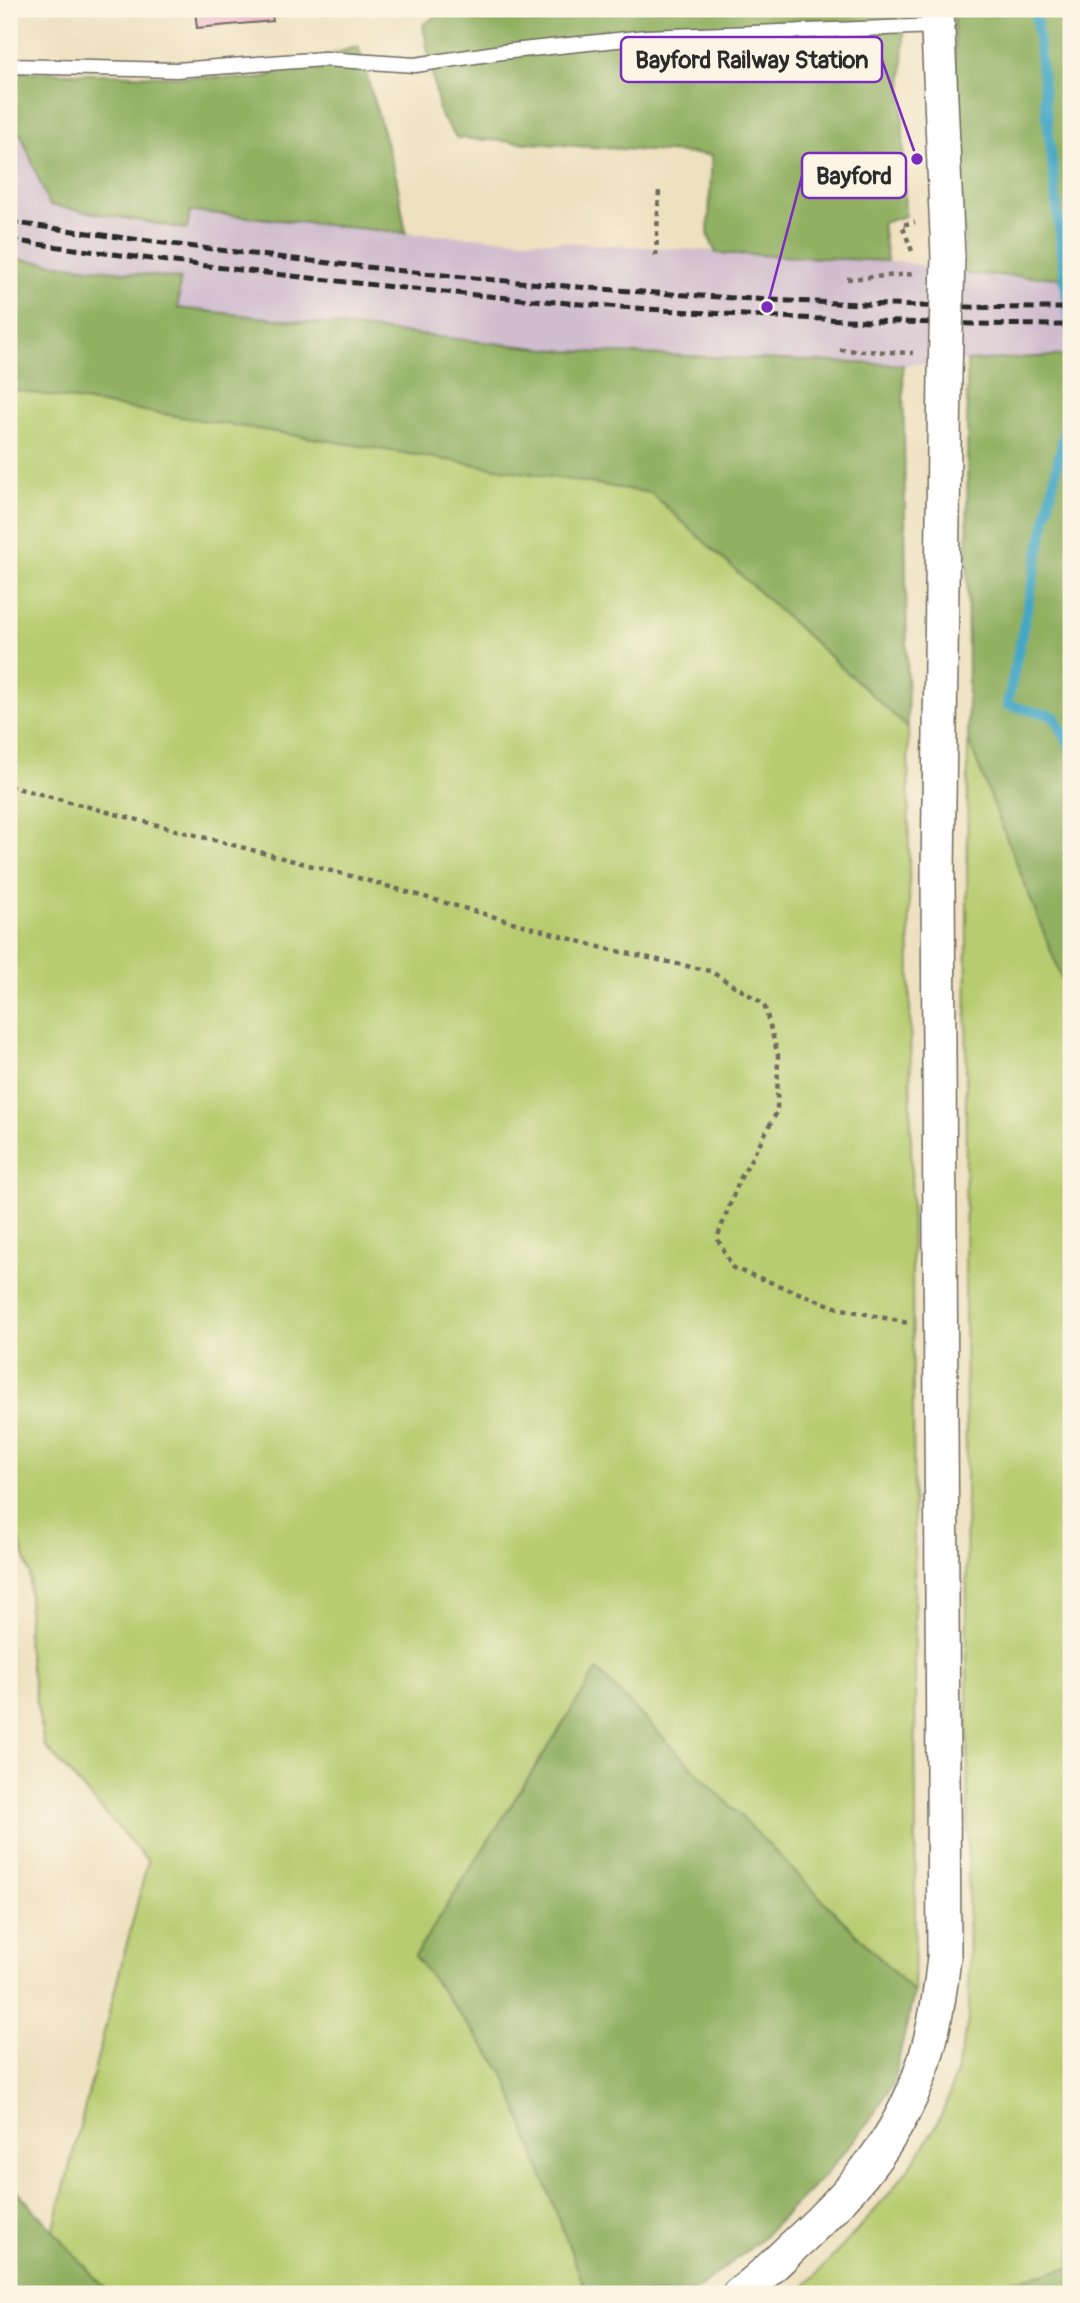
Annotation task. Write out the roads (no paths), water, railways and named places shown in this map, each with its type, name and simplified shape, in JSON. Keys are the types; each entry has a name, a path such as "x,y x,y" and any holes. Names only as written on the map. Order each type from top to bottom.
{"street":[{"path":"738,2294 832,2209 889,2139 918,2081 938,2012 944,1957 933,364 937,18"}],"lane":[{"path":"9,66 176,70 324,59 415,65 502,52 646,37 937,18"}],"waterway":[{"path":"1035,9 1071,334"},
{"path":"1071,399 1007,705 1054,716 1071,748"}],"railway":[{"path":"9,222 273,257 538,284 804,302 1071,308"},
{"path":"9,240 273,274 671,311 938,323 1071,325"}],"place":[{"name":"Bayford Railway Station","path":"917,159"},
{"name":"Bayford","path":"767,307"}]}
